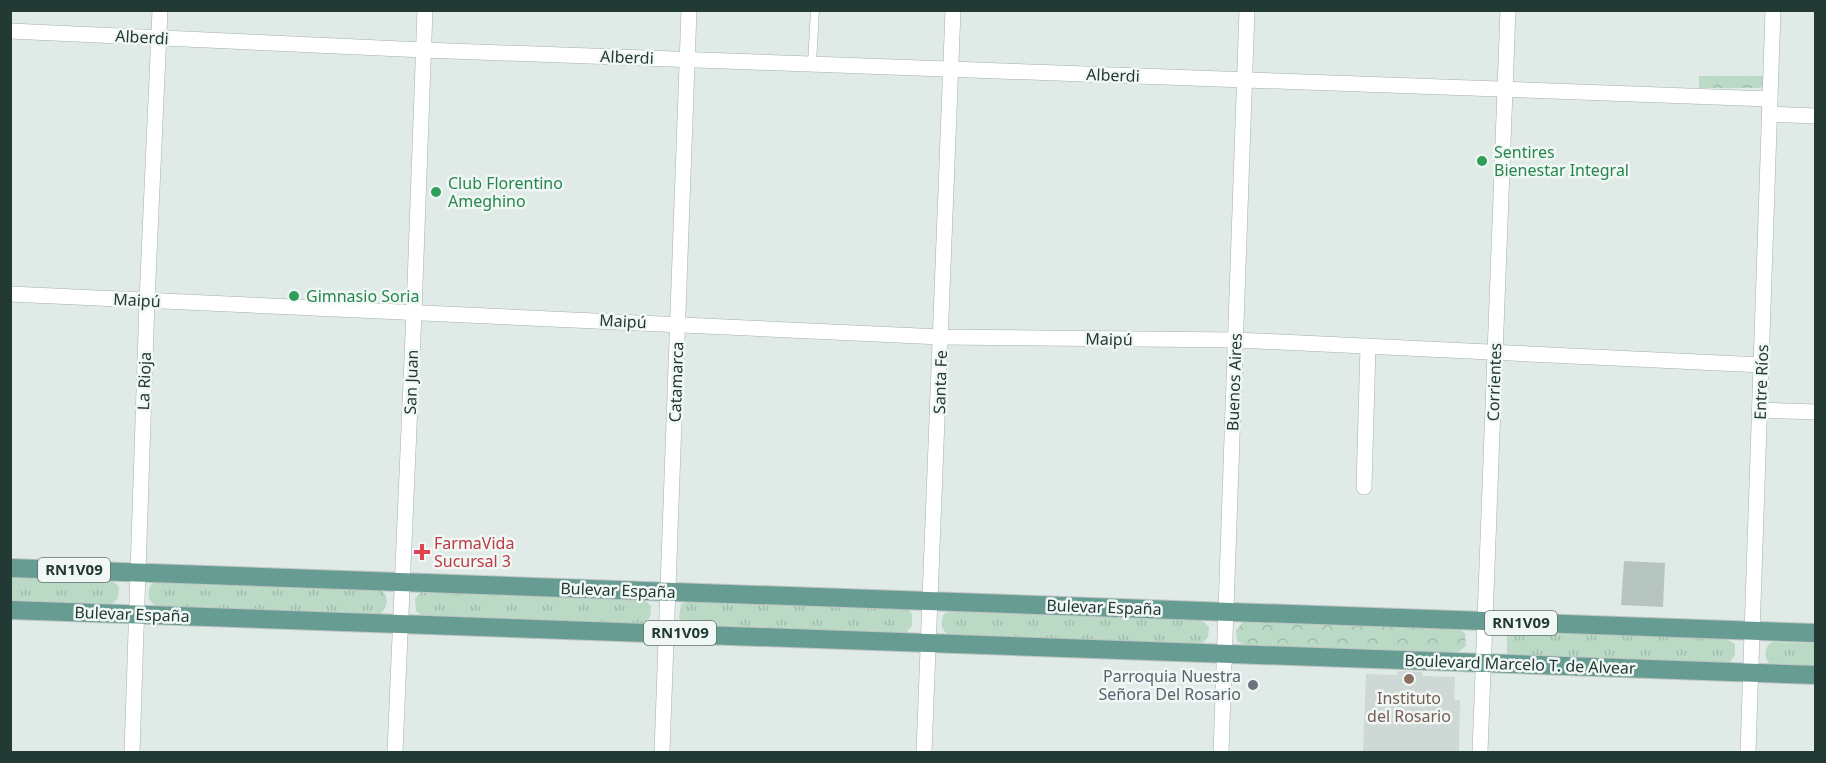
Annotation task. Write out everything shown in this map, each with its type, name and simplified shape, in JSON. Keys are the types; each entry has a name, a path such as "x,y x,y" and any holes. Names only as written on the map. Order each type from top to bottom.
{"main road":[{"name":"Bulevar España","path":"10,568 1226,612"},
{"name":"Bulevar España","path":"10,610 1224,654"},
{"name":"RN1V09","path":"1226,612 1815,633"},
{"name":"Boulevard Marcelo T. de Alvear","path":"1224,654 1815,675"}],"street":[{"name":"La Rioja","path":"132,753 135,615 160,10"},
{"name":"San Juan","path":"395,753 425,10"},
{"name":"Catamarca","path":"662,753 689,10"},
{"name":"Santa Fe","path":"924,753 953,10"},
{"name":"Buenos Aires","path":"1221,753 1247,10"},
{"name":"Corrientes","path":"1480,753 1508,10"},
{"name":"Entre Ríos","path":"1748,753 1773,10"},
{"name":"Alberdi","path":"10,31 424,50 1505,89 1770,106 1815,116"},
{"name":"Maipú","path":"10,294 941,337 1236,340 1762,366"},
{"path":"1364,488 1368,346"},
{"path":"1760,410 1815,412"}],"lane":[{"path":"812,64 815,10"}],"shaded area":[{"path":"1397,671 1422,672 1423,676 1455,677 1454,700 1460,700 1459,752 1363,752 1366,674 1397,675"}],"green space":[{"path":"1699,76 1764,76 1763,86 1760,88 1699,88"},
{"path":"11,576 112,580 119,587 118,598 112,604 11,600"},
{"path":"155,582 380,590 387,598 387,602 380,614 155,606 149,599 149,594 150,587"},
{"path":"422,591 644,599 651,606 650,617 644,624 421,615 416,611 415,599"},
{"path":"688,601 908,609 912,614 912,626 906,633 686,625 679,618 681,604"},
{"path":"950,611 1202,620 1209,627 1208,637 1202,644 949,635 944,631 942,623 944,614"},
{"path":"1244,621 1459,629 1465,633 1466,646 1457,653 1243,645 1237,641 1236,630"},
{"path":"1507,631 1726,639 1735,644 1735,655 1730,662 1725,663 1507,656"},
{"path":"1771,642 1815,643 1815,666 1770,664 1766,653"}],"building":[{"path":"1624,561 1665,563 1663,607 1621,605"}],"place":[{"name":"Sentires Bienestar Integral","path":"1482,161"},
{"name":"Club Florentino Ameghino","path":"436,192"},
{"name":"Gimnasio Soria","path":"294,296"},
{"name":"FarmaVida Sucursal 3","path":"422,552"},
{"name":"Instituto del Rosario","path":"1409,679"},
{"name":"Parroquia Nuestra Señora Del Rosario","path":"1253,685"}]}
